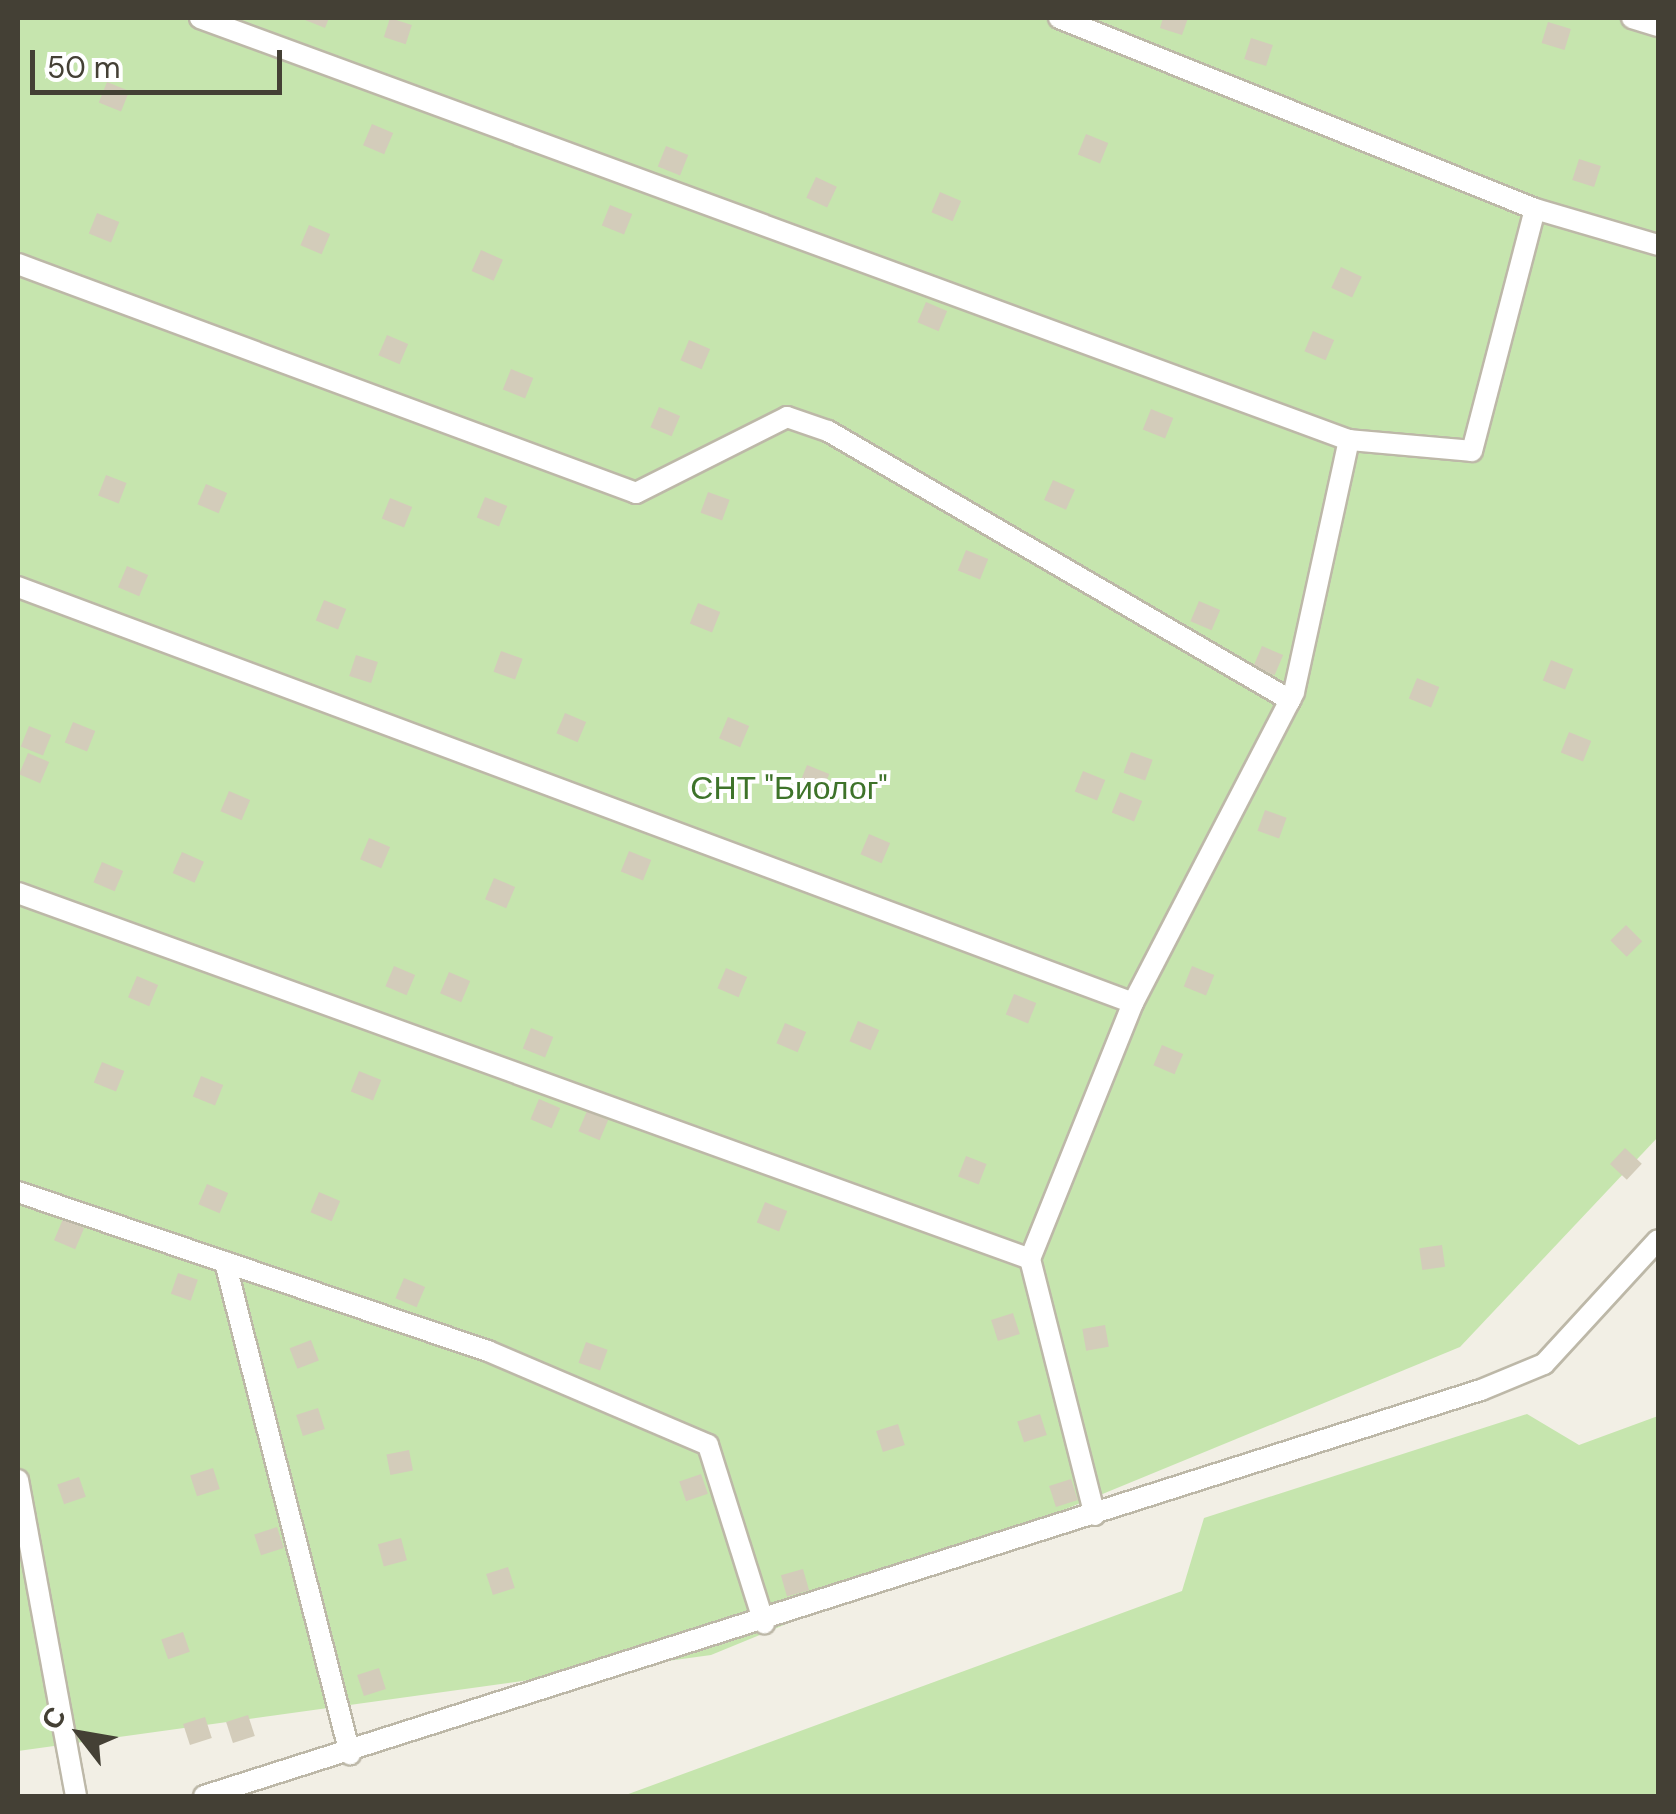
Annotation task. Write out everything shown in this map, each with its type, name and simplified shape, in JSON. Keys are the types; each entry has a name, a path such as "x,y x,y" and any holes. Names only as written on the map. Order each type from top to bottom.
{"lane":[{"path":"200,18 1349,440 1472,451 1534,209"},
{"path":"1059,18 1534,209 1658,245"},
{"path":"1632,18 1658,26"},
{"path":"18,264 636,494 787,417 815,426 1290,700"},
{"path":"1095,1515 1030,1259 1133,1003 1290,700 1349,440"},
{"path":"18,587 1133,1003"},
{"path":"18,893 1030,1259"},
{"path":"18,1192 488,1351 708,1445 764,1622"},
{"path":"204,1796 350,1754 764,1622 1544,1364 1658,1240"},
{"path":"225,1262 350,1754"},
{"path":"18,1480 76,1796"}],"green space":[{"name":"СНТ \"Биолог\"","path":"18,18 1658,18 1658,1137 1460,1347 711,1655 18,1751"},
{"path":"1527,1414 1579,1445 1658,1416 1658,1796 623,1796 1182,1591 1204,1518"}],"building":[{"path":"300,18 329,18 325,28"},
{"path":"390,18 412,25 406,44 384,37"},
{"path":"1163,18 1188,18 1182,35 1160,28"},
{"path":"1548,22 1571,29 1565,50 1542,43"},
{"path":"1251,38 1273,45 1266,66 1244,59"},
{"path":"107,82 129,91 121,111 99,102"},
{"path":"372,124 393,133 384,154 363,145"},
{"path":"1086,134 1108,143 1100,163 1078,154"},
{"path":"666,146 688,155 680,175 658,166"},
{"path":"1579,159 1601,166 1594,187 1572,180"},
{"path":"816,177 837,187 827,208 806,198"},
{"path":"940,192 961,201 953,221 931,212"},
{"path":"610,205 632,214 624,234 602,225"},
{"path":"97,213 119,222 111,242 89,233"},
{"path":"309,225 330,234 322,254 300,245"},
{"path":"481,250 503,260 494,281 472,271"},
{"path":"1341,267 1362,277 1352,298 1331,288"},
{"path":"926,302 947,311 939,331 917,322"},
{"path":"1313,331 1334,340 1326,360 1304,351"},
{"path":"387,335 408,344 400,364 378,355"},
{"path":"689,340 710,349 702,369 680,360"},
{"path":"511,369 533,378 525,398 503,389"},
{"path":"659,407 680,416 672,436 650,427"},
{"path":"1151,409 1173,418 1165,438 1143,429"},
{"path":"106,475 127,483 119,503 98,496"},
{"path":"1053,480 1075,490 1066,510 1044,500"},
{"path":"206,484 227,493 219,513 197,504"},
{"path":"708,492 730,500 722,521 700,513"},
{"path":"485,497 507,506 499,526 477,517"},
{"path":"390,498 412,507 404,527 382,518"},
{"path":"966,550 988,559 980,579 958,570"},
{"path":"127,566 148,575 139,596 118,587"},
{"path":"324,600 346,609 338,629 316,620"},
{"path":"1199,601 1220,610 1212,630 1190,621"},
{"path":"698,603 720,612 712,632 690,623"},
{"path":"1262,646 1283,655 1275,675 1253,666"},
{"path":"501,651 523,659 515,680 493,672"},
{"path":"356,655 378,662 371,683 349,676"},
{"path":"1551,660 1573,669 1565,689 1543,680"},
{"path":"1417,678 1439,687 1431,707 1409,698"},
{"path":"565,713 586,722 578,742 556,733"},
{"path":"728,717 749,726 740,747 719,738"},
{"path":"73,722 95,731 87,751 65,742"},
{"path":"29,726 51,735 43,755 21,746"},
{"path":"1569,732 1591,741 1583,761 1561,752"},
{"path":"1131,752 1153,760 1145,781 1123,773"},
{"path":"28,753 49,762 40,783 19,774"},
{"path":"807,765 829,774 821,794 799,785"},
{"path":"1083,771 1105,780 1097,800 1075,791"},
{"path":"229,791 250,800 242,820 220,811"},
{"path":"1120,792 1142,801 1134,821 1112,812"},
{"path":"1265,810 1287,818 1279,839 1257,831"},
{"path":"869,834 890,843 882,863 860,854"},
{"path":"369,838 390,847 381,868 360,859"},
{"path":"629,851 651,860 643,880 621,871"},
{"path":"182,852 204,862 195,883 173,873"},
{"path":"102,862 123,871 115,891 93,882"},
{"path":"494,878 515,887 506,908 485,899"},
{"path":"1626,925 1642,941 1627,957 1610,941"},
{"path":"394,966 415,975 407,995 385,986"},
{"path":"1192,966 1214,975 1206,995 1184,986"},
{"path":"726,968 747,977 739,997 717,988"},
{"path":"449,972 470,981 461,1002 440,993"},
{"path":"137,976 158,985 149,1006 128,997"},
{"path":"1014,994 1036,1003 1028,1023 1006,1014"},
{"path":"858,1021 879,1030 871,1050 849,1041"},
{"path":"785,1023 806,1032 798,1052 776,1043"},
{"path":"531,1028 553,1037 545,1057 523,1048"},
{"path":"1162,1045 1183,1054 1175,1074 1153,1065"},
{"path":"102,1062 124,1071 116,1091 94,1082"},
{"path":"359,1071 381,1080 373,1100 351,1091"},
{"path":"201,1076 223,1085 215,1105 193,1096"},
{"path":"539,1099 560,1108 552,1128 530,1119"},
{"path":"587,1111 608,1120 600,1140 578,1131"},
{"path":"1625,1148 1642,1164 1627,1180 1610,1164"},
{"path":"966,1156 987,1164 979,1184 958,1177"},
{"path":"207,1184 228,1193 220,1213 198,1204"},
{"path":"319,1192 340,1201 332,1221 310,1212"},
{"path":"765,1202 787,1211 779,1231 757,1222"},
{"path":"63,1219 84,1228 75,1249 54,1240"},
{"path":"1442,1245 1445,1267 1422,1270 1419,1248"},
{"path":"178,1273 198,1280 191,1301 171,1294"},
{"path":"404,1278 425,1287 417,1307 395,1298"},
{"path":"1013,1313 1020,1334 998,1341 991,1320"},
{"path":"1105,1325 1109,1347 1086,1351 1082,1329"},
{"path":"311,1340 319,1361 297,1369 290,1348"},
{"path":"586,1342 608,1350 600,1371 578,1363"},
{"path":"318,1408 325,1429 303,1436 296,1415"},
{"path":"1040,1414 1047,1435 1024,1442 1017,1421"},
{"path":"898,1424 905,1445 883,1452 876,1431"},
{"path":"409,1450 413,1471 390,1475 386,1454"},
{"path":"213,1468 220,1489 197,1496 190,1475"},
{"path":"701,1474 708,1494 686,1501 679,1481"},
{"path":"79,1477 86,1497 64,1504 57,1484"},
{"path":"1071,1479 1078,1500 1056,1507 1049,1486"},
{"path":"277,1527 284,1548 261,1555 254,1534"},
{"path":"401,1538 407,1560 384,1566 378,1544"},
{"path":"508,1567 515,1588 493,1595 486,1574"},
{"path":"803,1569 809,1590 787,1596 781,1575"},
{"path":"183,1632 190,1652 168,1659 161,1639"},
{"path":"379,1668 386,1689 364,1696 357,1675"},
{"path":"248,1715 255,1736 233,1743 226,1722"},
{"path":"205,1717 212,1738 190,1745 183,1724"}]}
